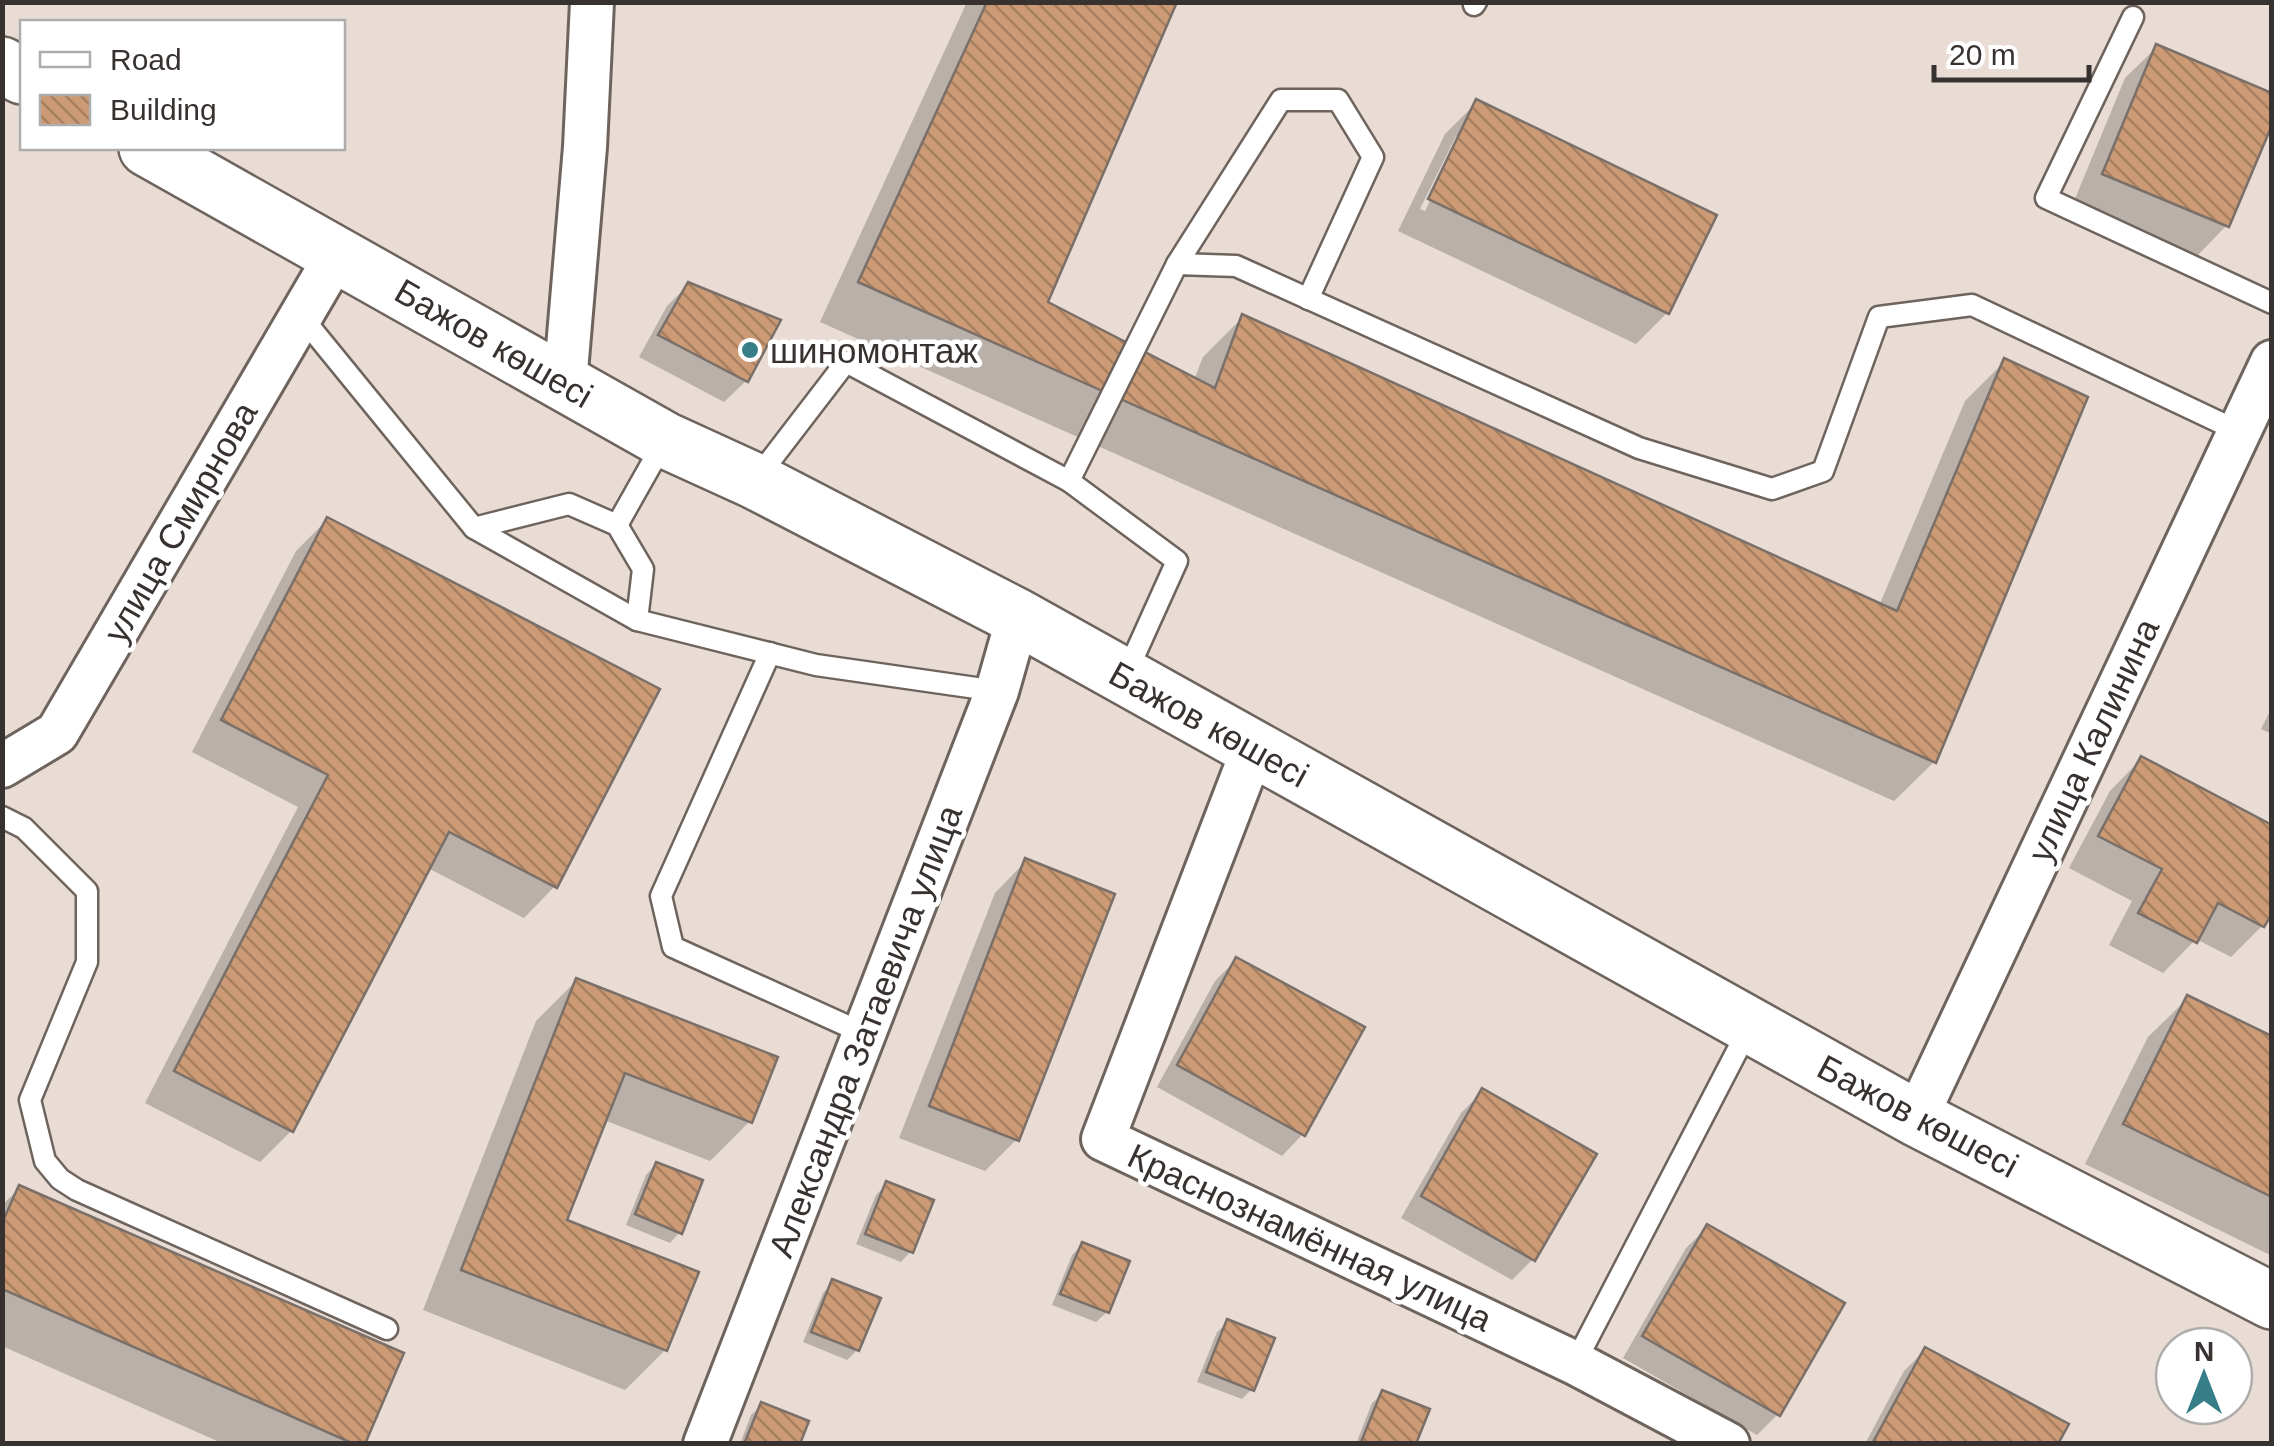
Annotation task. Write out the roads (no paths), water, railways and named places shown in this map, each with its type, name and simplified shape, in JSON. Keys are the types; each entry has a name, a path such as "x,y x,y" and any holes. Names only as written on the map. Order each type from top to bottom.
{"main road":[{"name":"Бажов көшесі","path":"150,150 664,440 1018,616 1916,1118 2272,1300"}],"street":[{"path":"564,383 585,148 592,2"},
{"name":"улица Смирнова","path":"2,766 56,733 336,256"},
{"name":"улица Калинина","path":"1916,1118 2272,362"},
{"name":"Александра Затаевича улица","path":"705,1444 996,692 1018,616"},
{"name":"Краснознамённая улица","path":"1252,749 1103,1139 1575,1363 1728,1444"}],"lane":[{"path":"2133,18 2046,198 2272,303"},
{"path":"1069,480 1176,264 1281,100 1338,100 1373,157 1308,299"},
{"path":"1176,264 1236,266 1638,448 1772,489 1823,471 1880,317 1953,307 1972,305 2238,430"},
{"path":"301,316 474,528 637,620 816,665 996,692"},
{"path":"754,482 846,362 1069,480 1176,560 1125,678"},
{"path":"617,525 664,440"},
{"path":"474,528 569,504 617,525 644,569 637,620"},
{"path":"770,653 661,896 669,930 674,947 863,1033"},
{"path":"2,817 24,828 87,891 87,962 30,1100 46,1161 60,1179 77,1190 388,1328"},
{"path":"1575,1363 1750,1026"}],"place":[{"name":"шиномонтаж","path":"750,350"}]}
